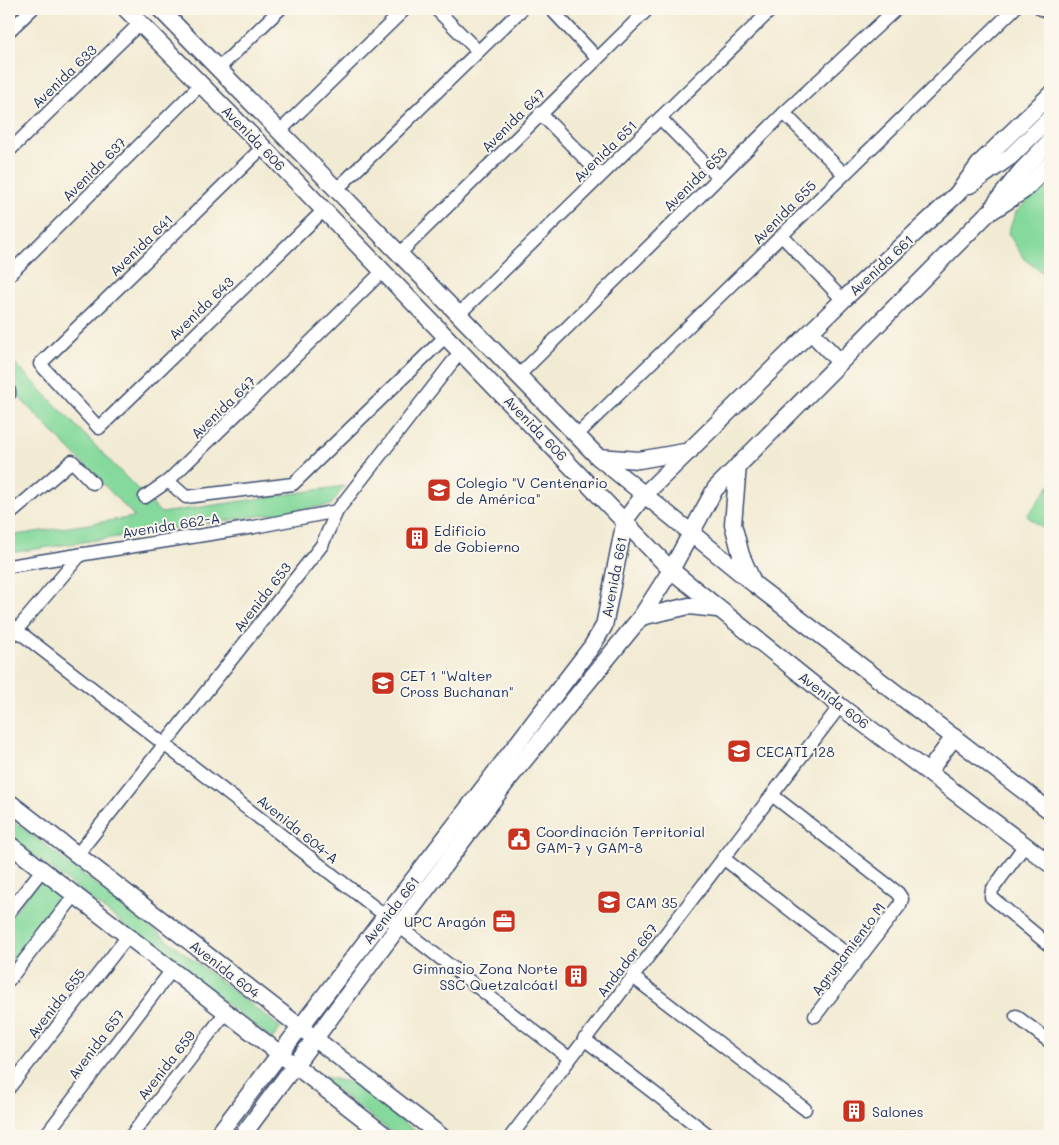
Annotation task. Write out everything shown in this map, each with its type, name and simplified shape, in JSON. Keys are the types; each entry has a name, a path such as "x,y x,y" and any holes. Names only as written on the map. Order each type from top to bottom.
{"street":[{"path":"9,31 32,9"},
{"name":"Avenida 606","path":"126,9 263,147 625,520 671,570 717,610 840,706 929,771 1050,864"},
{"name":"Avenida 606","path":"160,9 281,130 598,457 754,584 1050,811"},
{"path":"219,68 280,9"},
{"path":"281,130 405,9"},
{"path":"436,9 478,51"},
{"path":"337,189 522,9"},
{"path":"551,9 597,58"},
{"name":"Avenida 647","path":"400,253 540,113 648,9"},
{"name":"Avenida 651","path":"459,314 772,9"},
{"name":"Avenida 653","path":"519,375 718,177 896,9"},
{"name":"Avenida 655","path":"576,436 1014,9"},
{"path":"1041,9 1050,13"},
{"name":"Avenida 633","path":"9,151 140,23"},
{"name":"Avenida 637","path":"9,275 201,84"},
{"name":"Avenida 661","path":"217,1136 300,1028 392,921 423,881 592,646 604,626 625,520 644,495 843,300 957,194 981,162 1050,95"},
{"path":"540,113 601,175"},
{"path":"784,113 844,174"},
{"path":"660,118 718,177"},
{"path":"957,194 1010,157 1050,118"},
{"path":"987,214 1022,170 1050,141"},
{"name":"Avenida 641","path":"99,428 40,364 263,147"},
{"name":"Avenida 661","path":"423,881 641,617 671,570 715,489 839,361 987,214 1023,191 1050,164"},
{"name":"Avenida 643","path":"99,428 324,210"},
{"path":"782,236 843,300"},
{"name":"Avenida 647","path":"145,497 168,481 383,271"},
{"path":"418,307 436,290"},
{"path":"811,332 839,361"},
{"path":"168,481 186,498 293,484 446,336"},
{"name":"Avenida 653","path":"77,855 322,545 336,511 461,351"},
{"path":"598,457 639,460 690,452"},
{"path":"9,515 72,461 93,483"},
{"path":"738,465 733,524 740,555 754,584"},
{"name":"Avenida 662-A","path":"9,566 254,527 336,511"},
{"path":"11,631 81,554"},
{"path":"641,617 689,606 717,610"},
{"name":"Avenida 604-A","path":"11,631 165,744 569,1058"},
{"name":"Andador 667","path":"511,1136 840,706"},
{"path":"929,771 954,737"},
{"name":"Agrupamiento M","path":"772,794 898,893 902,899 815,1016"},
{"name":"Avenida 604","path":"9,802 441,1136"},
{"path":"9,844 386,1136"},
{"path":"1025,845 992,890 991,897 1050,946"},
{"path":"723,858 856,961"},
{"path":"9,912 42,870"},
{"path":"9,980 75,895"},
{"name":"Avenida 661","path":"242,1136 315,1039 392,921"},
{"name":"Avenida 655","path":"9,1088 128,936"},
{"name":"Avenida 657","path":"45,1136 172,970"},
{"path":"633,977 805,1110"},
{"name":"Avenida 659","path":"131,1136 226,1012"},
{"path":"1016,1016 1050,1042"},
{"path":"584,1039 710,1136"}],"green space":[{"path":"1050,179 1050,278 1024,259 1008,233 1016,212"},
{"path":"9,357 161,513 344,486 331,505 9,553 9,536 135,517 9,387"},
{"path":"1050,485 1050,534 1027,516"},
{"path":"9,817 281,1028 272,1039 9,836"},
{"path":"41,877 65,895 9,968 9,919"},
{"path":"317,1075 352,1083 422,1136 396,1136"}],"place":[{"name":"Colegio \"V Centenario de América\"","path":"439,490"},
{"name":"Edificio de Gobierno","path":"417,538"},
{"name":"CET 1 \"Walter Cross Buchanan\"","path":"383,683"},
{"name":"CECATI 128","path":"739,751"},
{"name":"Coordinación Territorial GAM-7 y GAM-8","path":"519,839"},
{"name":"CAM 35","path":"609,902"},
{"name":"UPC Aragón","path":"504,921"},
{"name":"Gimnasio Zona Norte SSC Quetzalcóatl","path":"576,976"},
{"name":"Salones","path":"854,1111"}]}
